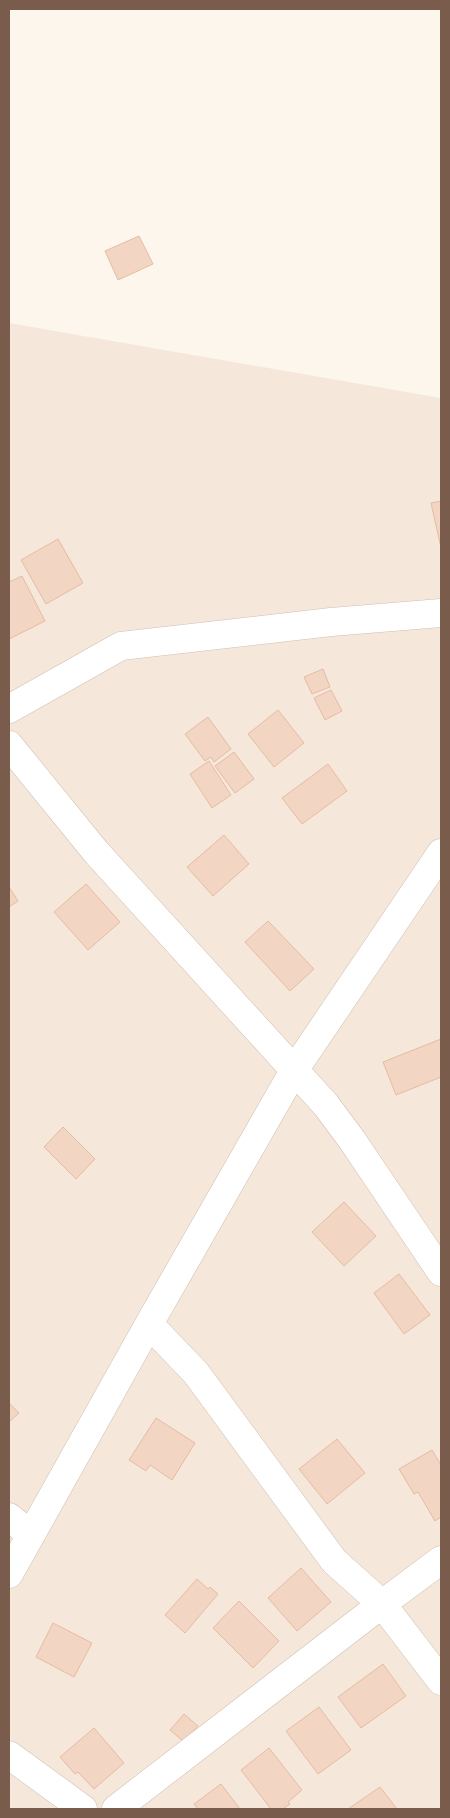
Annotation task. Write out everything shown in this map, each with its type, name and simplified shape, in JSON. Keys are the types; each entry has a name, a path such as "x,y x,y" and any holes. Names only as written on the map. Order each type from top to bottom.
{"street":[{"path":"9,709 121,646 331,622 441,613"},
{"path":"9,745 96,852 326,1105 352,1140 441,1272"},
{"path":"9,1574 295,1069 441,853"},
{"path":"149,1324 196,1373 334,1561 382,1604 441,1681"},
{"path":"9,1517 31,1534"},
{"path":"116,1809 441,1560"},
{"path":"9,1755 83,1809"}],"shaded area":[{"path":"9,323 441,398 441,1809 9,1809"}],"building":[{"path":"139,236 153,264 118,280 105,251"},
{"path":"441,501 441,548 431,503"},
{"path":"58,539 83,583 46,604 21,560"},
{"path":"22,576 45,621 9,639 9,582"},
{"path":"323,669 330,687 312,694 304,677"},
{"path":"331,690 342,711 325,720 314,698"},
{"path":"278,710 304,743 274,767 248,734"},
{"path":"208,717 231,749 214,762 211,757 205,761 185,734"},
{"path":"234,752 254,779 235,793 215,766"},
{"path":"209,761 231,795 212,808 190,774"},
{"path":"328,764 347,791 302,824 282,798"},
{"path":"224,835 249,864 213,896 187,867"},
{"path":"86,884 120,922 88,950 54,912"},
{"path":"9,887 18,901 9,907"},
{"path":"268,921 314,969 290,991 245,942"},
{"path":"441,1039 441,1077 396,1095 383,1062"},
{"path":"63,1127 95,1159 76,1179 44,1147"},
{"path":"344,1202 376,1236 344,1266 312,1232"},
{"path":"399,1274 430,1315 404,1334 374,1293"},
{"path":"9,1403 19,1413 9,1422"},
{"path":"156,1418 195,1443 172,1480 150,1465 146,1471 129,1460"},
{"path":"337,1439 365,1473 327,1504 299,1469"},
{"path":"432,1450 441,1465 441,1517 435,1521 418,1492 414,1494 399,1469"},
{"path":"301,1568 331,1602 297,1631 268,1598"},
{"path":"197,1579 208,1589 210,1587 218,1594 185,1633 165,1615"},
{"path":"239,1601 279,1641 253,1668 213,1628"},
{"path":"53,1623 92,1643 74,1677 36,1657"},
{"path":"383,1664 406,1696 361,1728 338,1697"},
{"path":"319,1707 351,1750 318,1774 286,1731"},
{"path":"184,1714 198,1726 184,1742 170,1730"},
{"path":"94,1728 124,1763 94,1789 78,1772 75,1774 60,1757"},
{"path":"269,1748 302,1790 283,1809 271,1809 241,1770"},
{"path":"221,1784 240,1809 198,1809 194,1804"},
{"path":"380,1787 397,1809 348,1809"}]}
